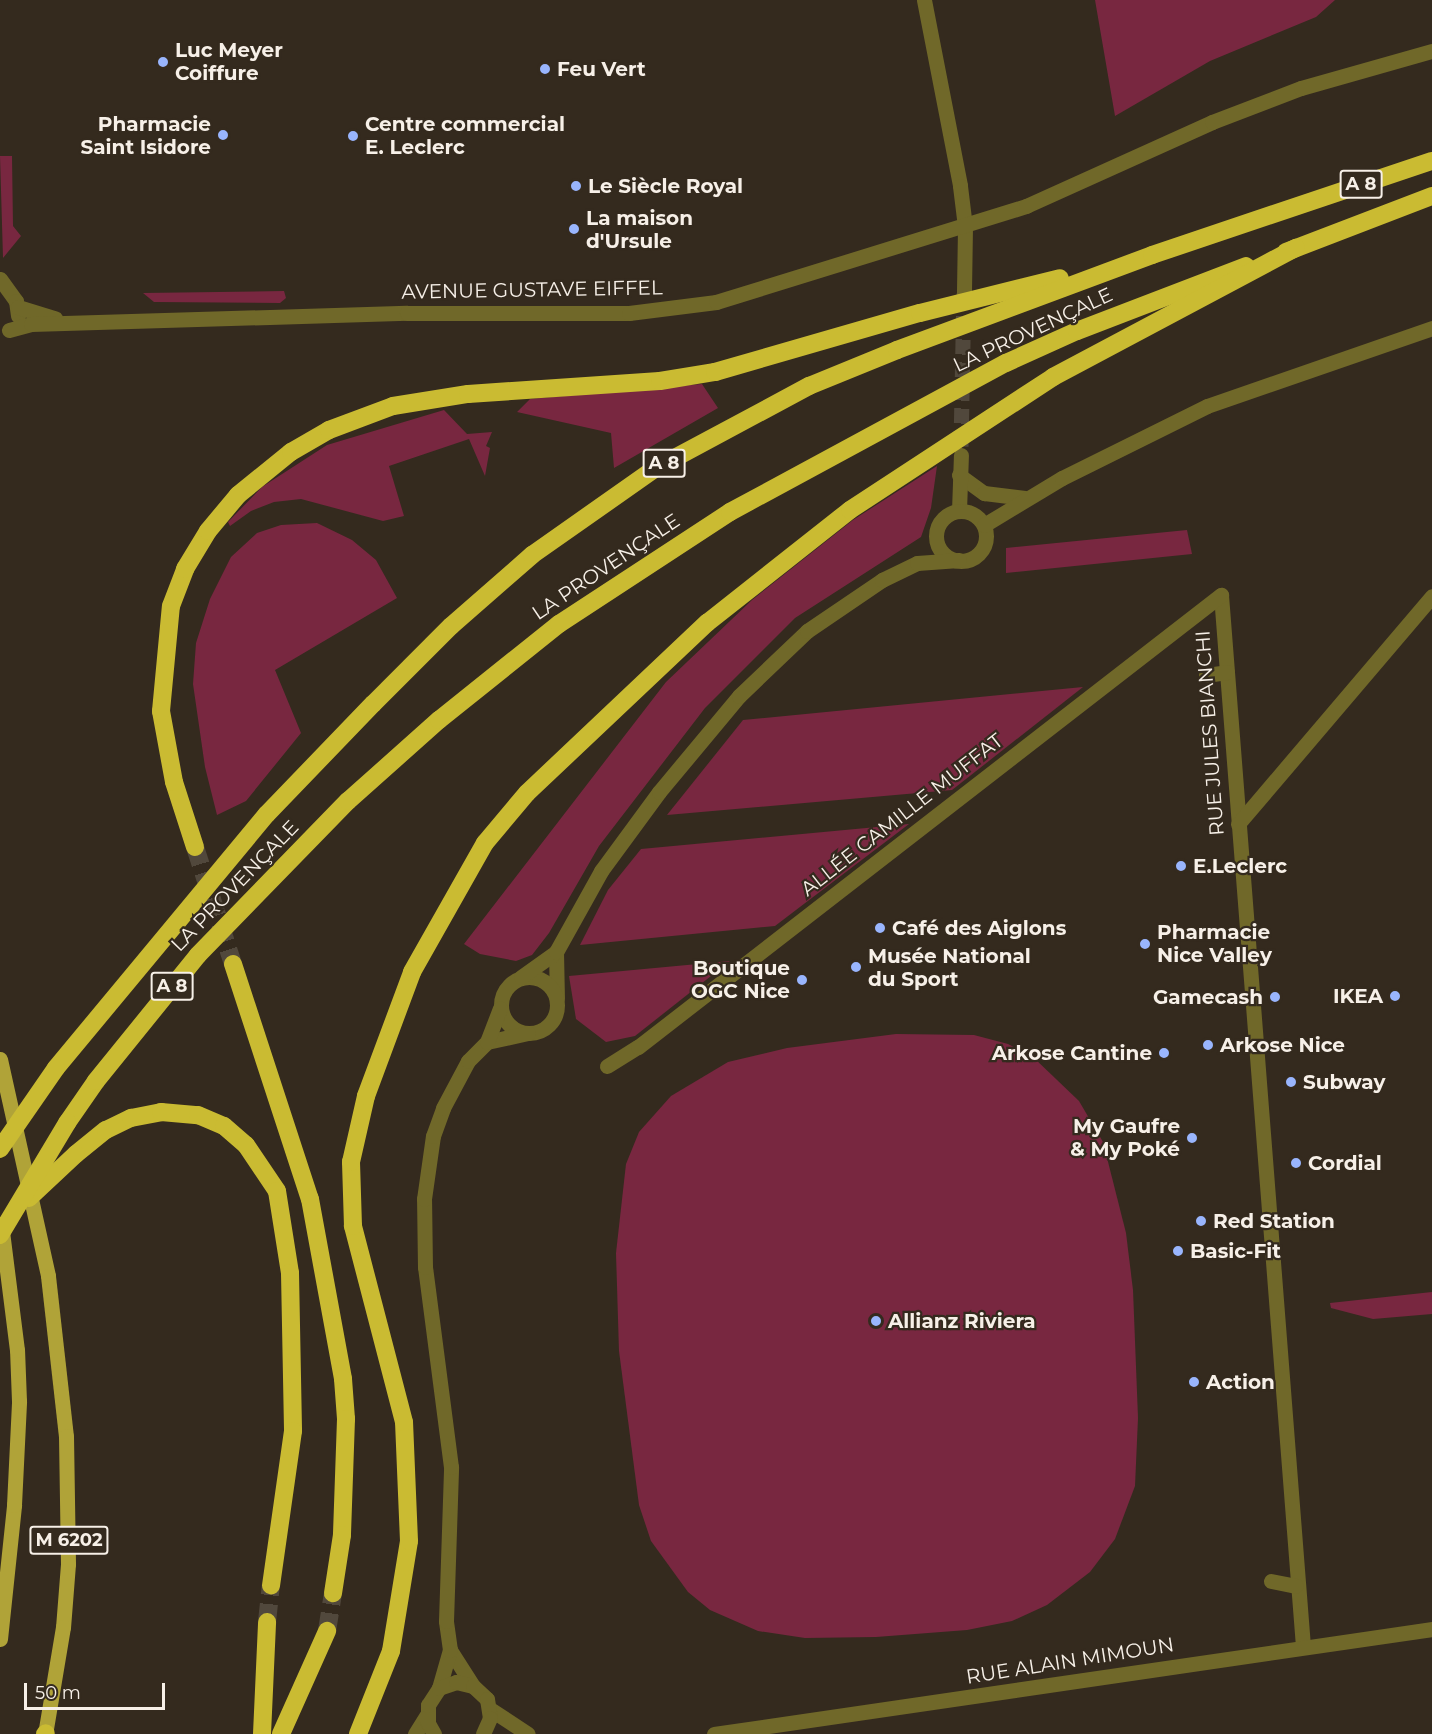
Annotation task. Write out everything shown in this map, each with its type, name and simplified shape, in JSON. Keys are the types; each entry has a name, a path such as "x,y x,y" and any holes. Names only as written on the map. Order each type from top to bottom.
{"highway":[{"name":"LA PROVENÇALE","path":"0,1149 56,1068 297,782 451,626 532,555 656,468 809,386 1152,255 1432,161"},
{"name":"LA PROVENÇALE","path":"0,1235 5,1218 96,1081 198,955 331,818 439,720 559,624 730,512 1006,363 1088,327 1432,196"},
{"path":"358,1734 391,1651 409,1541 404,1422 353,1226 351,1162 366,1096 412,972 485,843 527,793 707,623 850,510 1053,377 1296,248"},
{"path":"195,847 174,782 161,711 171,606 185,569 208,531 238,495 291,452 329,430 393,406 468,394 660,381 715,372 920,313 1152,255"},
{"path":"233,964 310,1199 343,1379 346,1419 342,1535 333,1593"},
{"path":"5,1218 106,1130 131,1118 162,1112 198,1114 224,1126 246,1145 277,1191 290,1273 293,1431 271,1584"},
{"path":"262,1734 267,1622"},
{"path":"281,1734 327,1630"}],"main road":[{"name":"M 6202","path":"0,1059 45,1256 59,1346 66,1436 68,1564 63,1627 45,1734"},
{"name":"M 6202","path":"0,1639 14,1505 18,1366 5,1218"},
{"name":"M 6202","path":"0,1575 14,1505"}],"street":[{"path":"924,0 965,227 964,293"},
{"name":"AVENUE GUSTAVE EIFFEL","path":"4,332 31,324 87,322 407,313 629,313 681,308 755,292 965,227 1026,206 1212,122 1321,82 1432,51"},
{"path":"3,286 18,307 18,316 4,332"},
{"name":"AVENUE GUSTAVE EIFFEL","path":"18,307 52,318 87,322"},
{"path":"984,525 1026,498 1207,406 1432,328"},
{"path":"959,511 961,455"},
{"path":"960,475 984,493 1026,498"},
{"path":"434,1734 427,1715 428,1705 439,1688 450,1650 446,1621 451,1467 425,1267 424,1199 433,1136 443,1108 468,1061 487,1042 508,985 556,952 601,871 659,792 739,696 807,631 882,580 917,563 959,560 976,556 982,550 984,525 976,516 959,511 944,518 917,563"},
{"path":"936,534 940,548 959,560"},
{"name":"RUE JULES BIANCHI","path":"1221,595 1296,1586 1303,1646"},
{"name":"ALLÉE CAMILLE MUFFAT","path":"608,1066 638,1047 1221,595"},
{"path":"1238,824 1432,596"},
{"path":"1206,675 1227,672"},
{"path":"487,1042 546,1028 557,1004 556,952"},
{"path":"521,977 546,982 557,1004"},
{"path":"500,1008 506,1022 528,1033"},
{"path":"1270,1581 1296,1586"},
{"name":"RUE ALAIN MIMOUN","path":"714,1734 1303,1646 1432,1629"},
{"path":"450,1650 490,1709 528,1734"},
{"path":"439,1688 456,1682 474,1686"},
{"path":"483,1734 490,1709"},
{"path":"415,1734 427,1715"}],"shaded area":[{"path":"1095,0 1335,0 1316,17 1210,61 1115,116"},
{"path":"0,156 12,156 13,226 21,236 3,258"},
{"path":"284,291 286,298 280,303 154,302 143,293"},
{"path":"702,384 718,408 614,468 611,433 517,412 530,399"},
{"path":"444,410 467,434 492,432 486,446 490,448 485,476 469,439 389,466 404,516 383,521 301,499 274,502 251,511 230,526 228,522 262,487 327,445"},
{"path":"937,466 931,508 921,537 795,618 705,708 599,846 549,933 532,955 516,961 480,954 464,944 666,682 752,600 853,520"},
{"path":"317,523 352,540 376,560 397,598 275,670 301,733 246,801 217,815 205,767 193,684 196,643 210,599 231,557 257,533 281,525"},
{"path":"1187,530 1192,554 1006,573 1006,548"},
{"path":"1083,687 952,790 667,815 743,720"},
{"path":"909,824 775,926 580,945 608,890 641,849"},
{"path":"730,961 635,1036 606,1042 576,1019 569,976"},
{"name":"Allianz Riviera","path":"896,1034 974,1035 1008,1044 1033,1057 1079,1101 1103,1142 1126,1233 1133,1290 1138,1418 1135,1486 1115,1539 1090,1572 1047,1605 1012,1621 967,1630 876,1637 805,1638 758,1631 710,1610 688,1592 651,1541 639,1505 619,1351 616,1253 626,1164 639,1132 671,1096 728,1062 787,1048"},
{"path":"1432,1292 1432,1314 1373,1319 1331,1308 1330,1303"}],"tunnel":[{"path":"961,446 964,293"},
{"path":"195,847 233,964"},
{"path":"267,1622 271,1585"},
{"path":"327,1631 333,1593"}],"place":[{"name":"Luc Meyer Coiffure","path":"163,62"},
{"name":"Feu Vert","path":"545,69"},
{"name":"Pharmacie Saint Isidore","path":"223,135"},
{"name":"Centre commercial E. Leclerc","path":"353,136"},
{"name":"Le Siècle Royal","path":"576,186"},
{"name":"La maison d'Ursule","path":"574,229"},
{"name":"E.Leclerc","path":"1181,866"},
{"name":"Café des Aiglons","path":"880,928"},
{"name":"Pharmacie Nice Valley","path":"1145,944"},
{"name":"Musée National du Sport","path":"856,967"},
{"name":"Boutique OGC Nice","path":"802,980"},
{"name":"IKEA","path":"1395,996"},
{"name":"Gamecash","path":"1275,997"},
{"name":"Arkose Nice","path":"1208,1045"},
{"name":"Arkose Cantine","path":"1164,1053"},
{"name":"Subway","path":"1291,1082"},
{"name":"My Gaufre & My Poké","path":"1192,1138"},
{"name":"Cordial","path":"1296,1163"},
{"name":"Red Station","path":"1201,1221"},
{"name":"Basic-Fit","path":"1178,1251"},
{"name":"Allianz Riviera","path":"876,1321"},
{"name":"Action","path":"1194,1382"}]}
